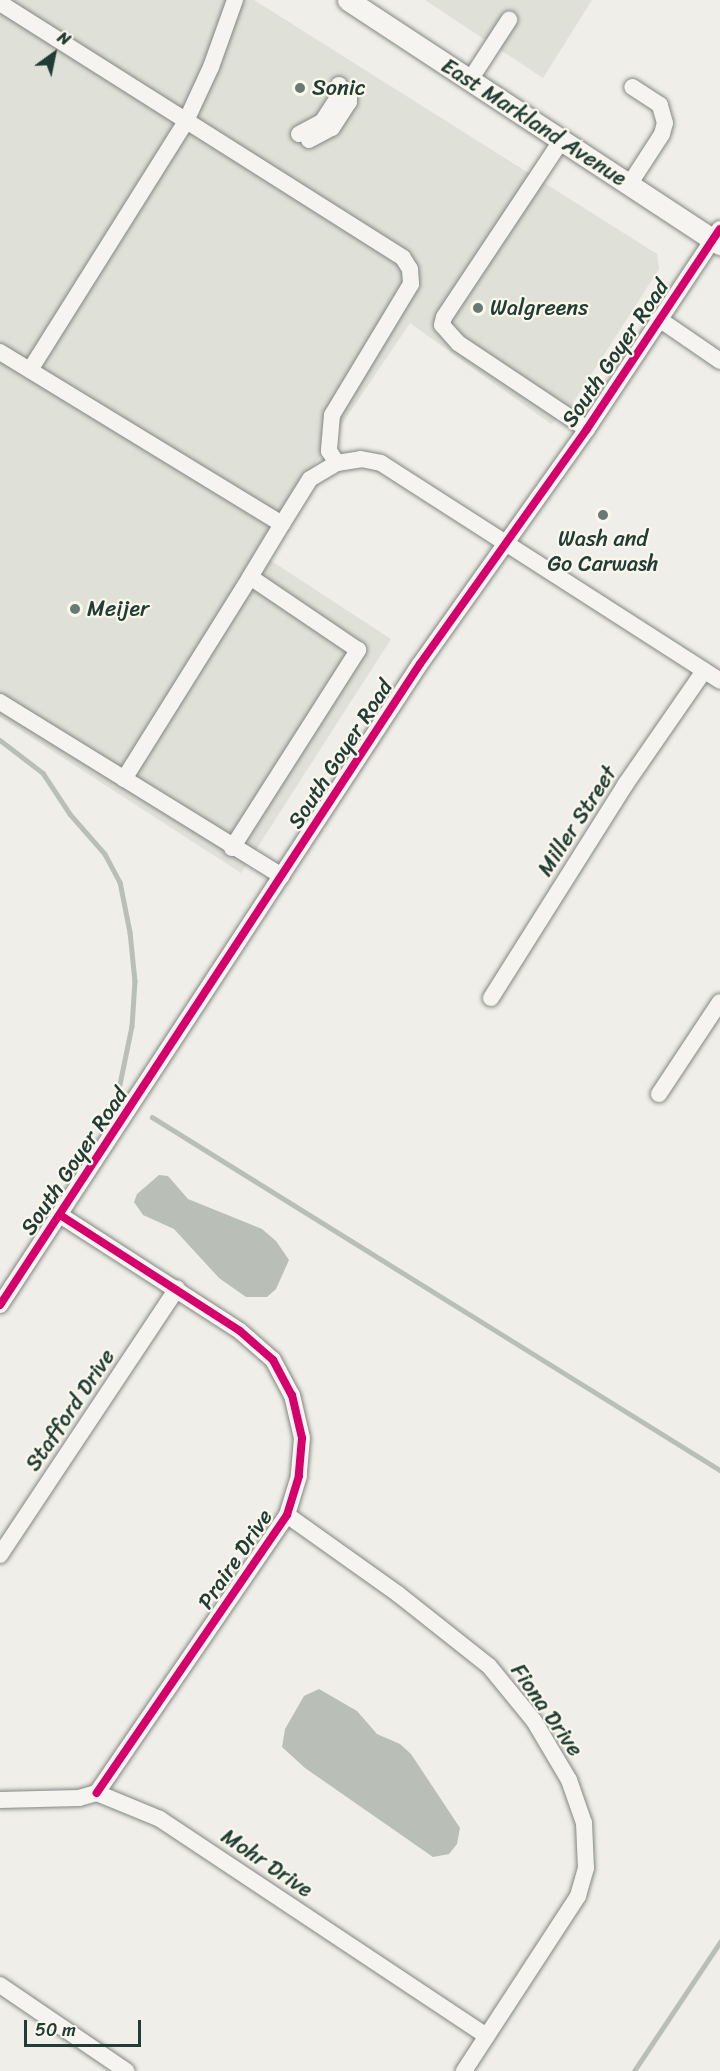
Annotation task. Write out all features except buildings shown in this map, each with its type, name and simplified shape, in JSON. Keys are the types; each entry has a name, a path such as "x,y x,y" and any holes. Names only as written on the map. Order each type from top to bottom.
{"main road":[{"name":"East Markland Avenue","path":"348,0 629,185 718,238"}],"street":[{"path":"30,370 186,121 212,67 235,0"},
{"path":"0,3 403,258 410,269 411,284 332,415 329,451 337,464"},
{"path":"470,80 508,20"},
{"path":"629,185 665,123 660,105 632,87"},
{"path":"304,137 332,128 349,102 344,88"},
{"path":"561,141 444,317 442,325 458,343 587,429"},
{"name":"South Goyer Road","path":"0,1305 420,664 587,429 659,319 718,238"},
{"path":"659,319 720,361"},
{"path":"0,352 282,524"},
{"path":"124,779 310,479 337,464 361,459 381,463 720,681"},
{"path":"232,848 358,650 250,577"},
{"name":"Miller Street","path":"491,998 625,785 704,671"},
{"path":"0,702 232,848 282,876"},
{"path":"659,1094 720,1002"},
{"name":"Praire Drive","path":"60,1215 240,1331 273,1360 291,1395 302,1438 299,1476 288,1515 97,1793"},
{"name":"Stafford Drive","path":"0,1555 177,1289"},
{"name":"Fiona Drive","path":"288,1515 398,1594 489,1666 534,1721 569,1780 584,1822 586,1868 578,1896 464,2071"},
{"path":"0,1800 79,1798 97,1793"},
{"name":"Mohr Drive","path":"97,1793 159,1819 487,2036"},
{"path":"0,1985 126,2071"}],"shaded area":[{"path":"0,0 254,0 657,254 659,269 571,406 551,424 410,323 256,551 391,639 241,873 0,717"},
{"path":"425,0 592,0 543,78"},
{"path":"159,1175 168,1176 188,1199 262,1229 276,1241 289,1260 276,1289 267,1297 246,1297 219,1278 174,1229 143,1215 134,1202 137,1194"},
{"path":"319,1689 357,1711 377,1734 400,1744 411,1754 460,1828 457,1844 449,1854 433,1857 305,1768 282,1747 285,1729 304,1696"}],"waterway":[{"path":"0,740 43,773 70,814 105,854 120,882 130,932 135,981 132,1026 118,1094"},
{"path":"152,1117 720,1470"},
{"path":"634,2071 720,1942"}],"cycle path":[{"path":"0,1305 420,664 587,429 720,229"},
{"path":"60,1215 240,1331 273,1360 292,1395 302,1438 299,1476 287,1515 97,1793"}],"place":[{"name":"Sonic","path":"300,88"},
{"name":"Walgreens","path":"478,308"},
{"name":"Wash and Go Carwash","path":"603,515"},
{"name":"Meijer","path":"75,609"}]}
